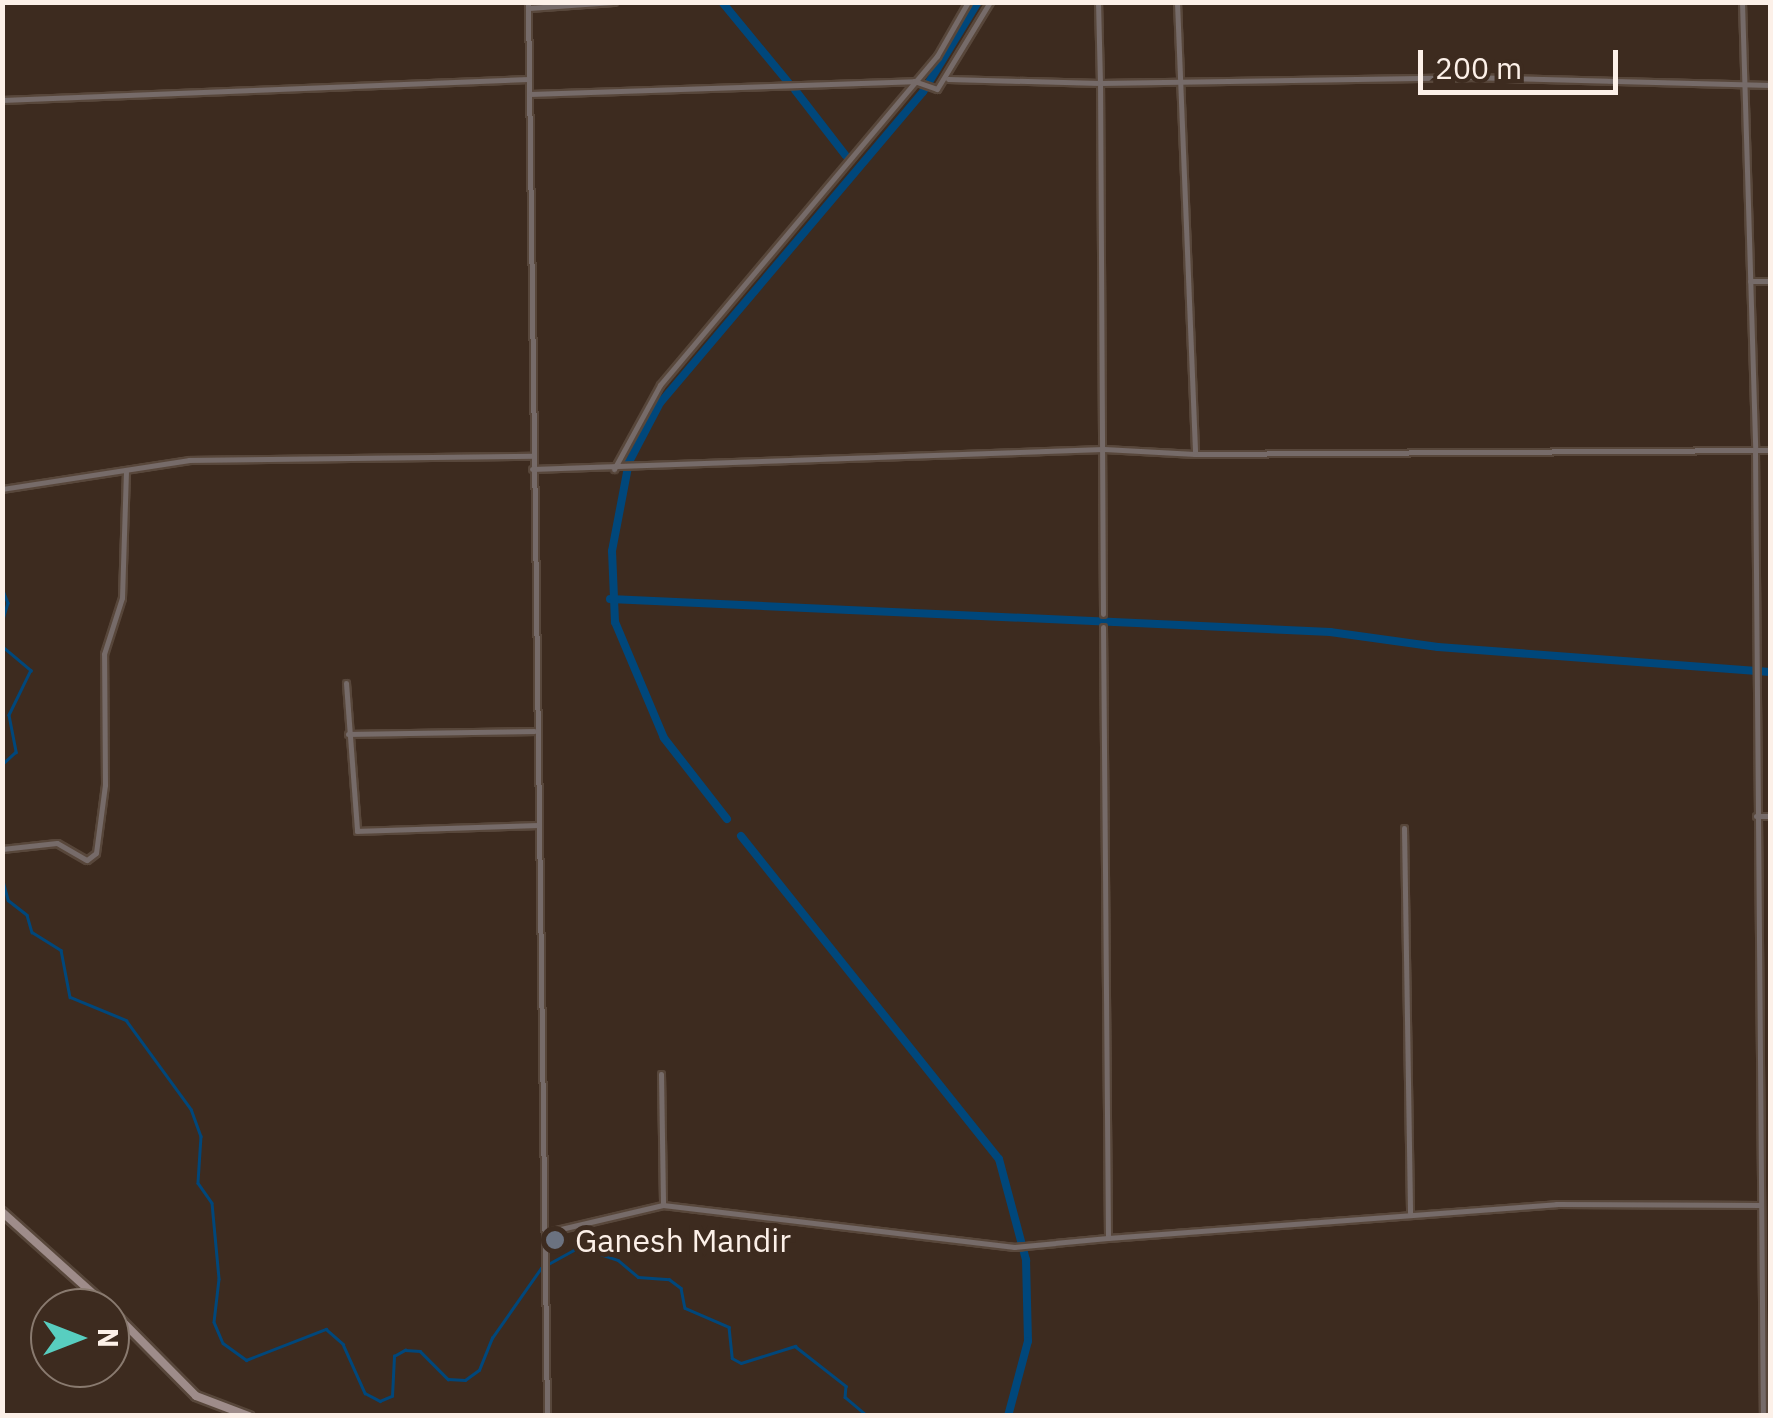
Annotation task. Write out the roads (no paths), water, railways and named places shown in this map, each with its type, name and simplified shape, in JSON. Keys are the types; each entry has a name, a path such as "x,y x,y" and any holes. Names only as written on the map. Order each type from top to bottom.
{"main road":[{"path":"2,1212 86,1288"},
{"path":"130,1330 196,1396 250,1416"}],"street":[{"path":"547,1416 547,1232 534,732 528,5 614,2"},
{"path":"618,469 660,385 937,56 968,2"},
{"path":"946,80 990,2"},
{"path":"1098,2 1103,614"},
{"path":"1178,2 1195,454"},
{"path":"1742,2 1755,455 1754,683 1764,1416"},
{"path":"530,94 914,81 931,88 946,80 1100,83 1468,77 1770,85"},
{"path":"2,100 530,80"},
{"path":"1750,281 1770,281"},
{"path":"532,469 618,469 1104,449 1195,454 1755,455 1770,450"},
{"path":"2,489 188,460 532,456"},
{"path":"2,849 57,842 87,860 96,853 105,786 104,654 122,598 126,470"},
{"path":"1102,627 1108,1238"},
{"path":"346,683 357,831 536,825"},
{"path":"348,734 534,732"},
{"path":"1756,816 1770,816"},
{"path":"1404,828 1410,1213"},
{"path":"661,1074 662,1205"},
{"path":"547,1232 662,1205 1020,1248 1556,1204 1761,1206"}],"waterway":[{"path":"722,2 788,82"},
{"path":"727,819 664,738 615,622 612,551 629,462 660,403 923,92 978,2"},
{"path":"795,90 846,156"},
{"path":"2,588 8,603 2,623"},
{"path":"610,599 1330,632 1438,647 1770,672"},
{"path":"2,646 31,670 9,715 16,752 2,765"},
{"path":"2,794 2,812"},
{"path":"741,836 999,1159 1026,1260 1028,1341 1008,1416"},
{"path":"2,877 8,900 27,915 32,932 61,950 70,997 126,1020 191,1109 201,1136 198,1183 212,1203 219,1279 214,1322 223,1343 246,1360 326,1329 343,1344 365,1393 380,1401 392,1396 394,1356 405,1350 420,1351 448,1379 465,1380 479,1370 492,1338 541,1268 579,1247 618,1260 638,1277 669,1279 681,1288 685,1308 729,1327 732,1358 741,1363 795,1346 846,1386 845,1397 868,1416"}],"place":[{"name":"Ganesh Mandir","path":"555,1240"}]}
